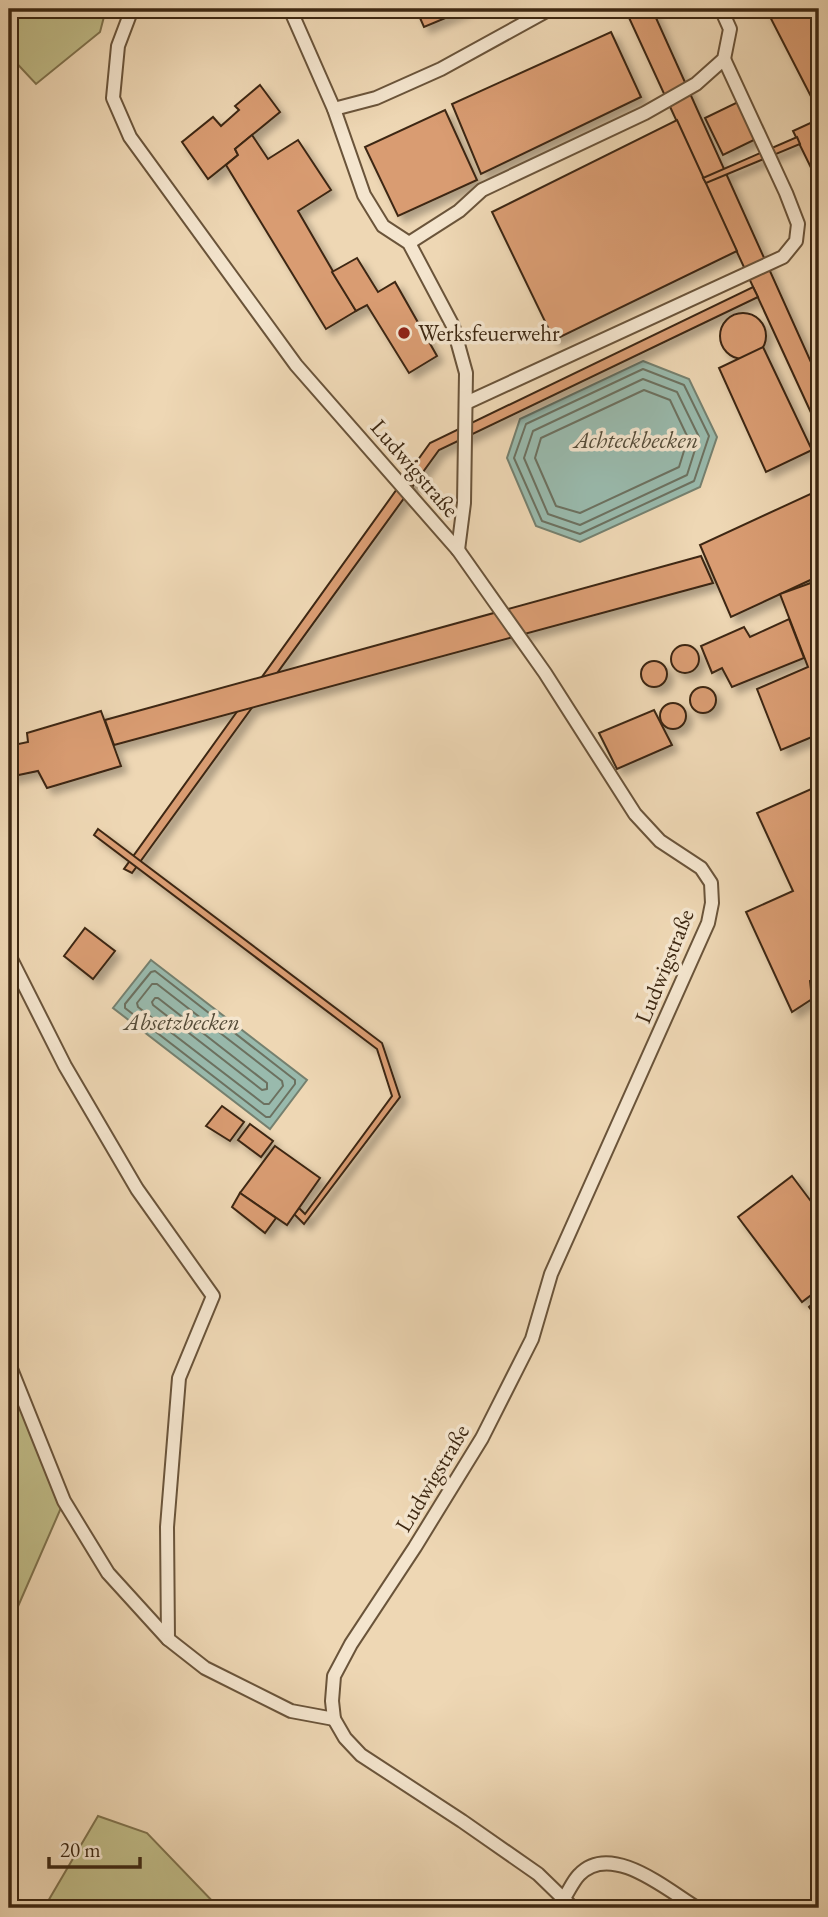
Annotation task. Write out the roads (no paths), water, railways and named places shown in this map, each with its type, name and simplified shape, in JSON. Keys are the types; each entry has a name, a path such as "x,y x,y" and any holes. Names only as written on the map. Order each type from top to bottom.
{"lane":[{"name":"Ludwigstraße","path":"132,9 118,46 113,98 130,137 296,365 458,550 545,673 635,814 660,841 701,868 711,883 712,903 708,923 551,1274 532,1339 482,1438 351,1644 334,1676 334,1719"},
{"path":"290,9 334,109 364,195 383,226 409,243 453,326 466,373 464,503 458,550"},
{"path":"334,109 376,98 441,69 550,9"},
{"path":"466,403 783,257 796,241 798,224 786,193 724,59 730,29 721,9"},
{"path":"409,243 459,211 482,190 645,113 696,84 724,59"},
{"path":"9,955 65,1066 137,1189 213,1296 178,1378 167,1527 168,1639"},
{"path":"9,1364 64,1501 90,1546 108,1573 168,1639 205,1668 291,1711 334,1719 345,1738 361,1755 538,1874 569,1903 580,1874 602,1862 613,1862 630,1868 697,1908"}],"water":[{"name":"Achteckbecken","path":"643,361 689,379 717,437 700,487 580,542 536,526 507,458 520,419"},
{"name":"Absetzbecken","path":"151,960 307,1080 270,1129 113,1008"}],"place":[{"name":"Werksfeuerwehr","path":"404,333"}]}
